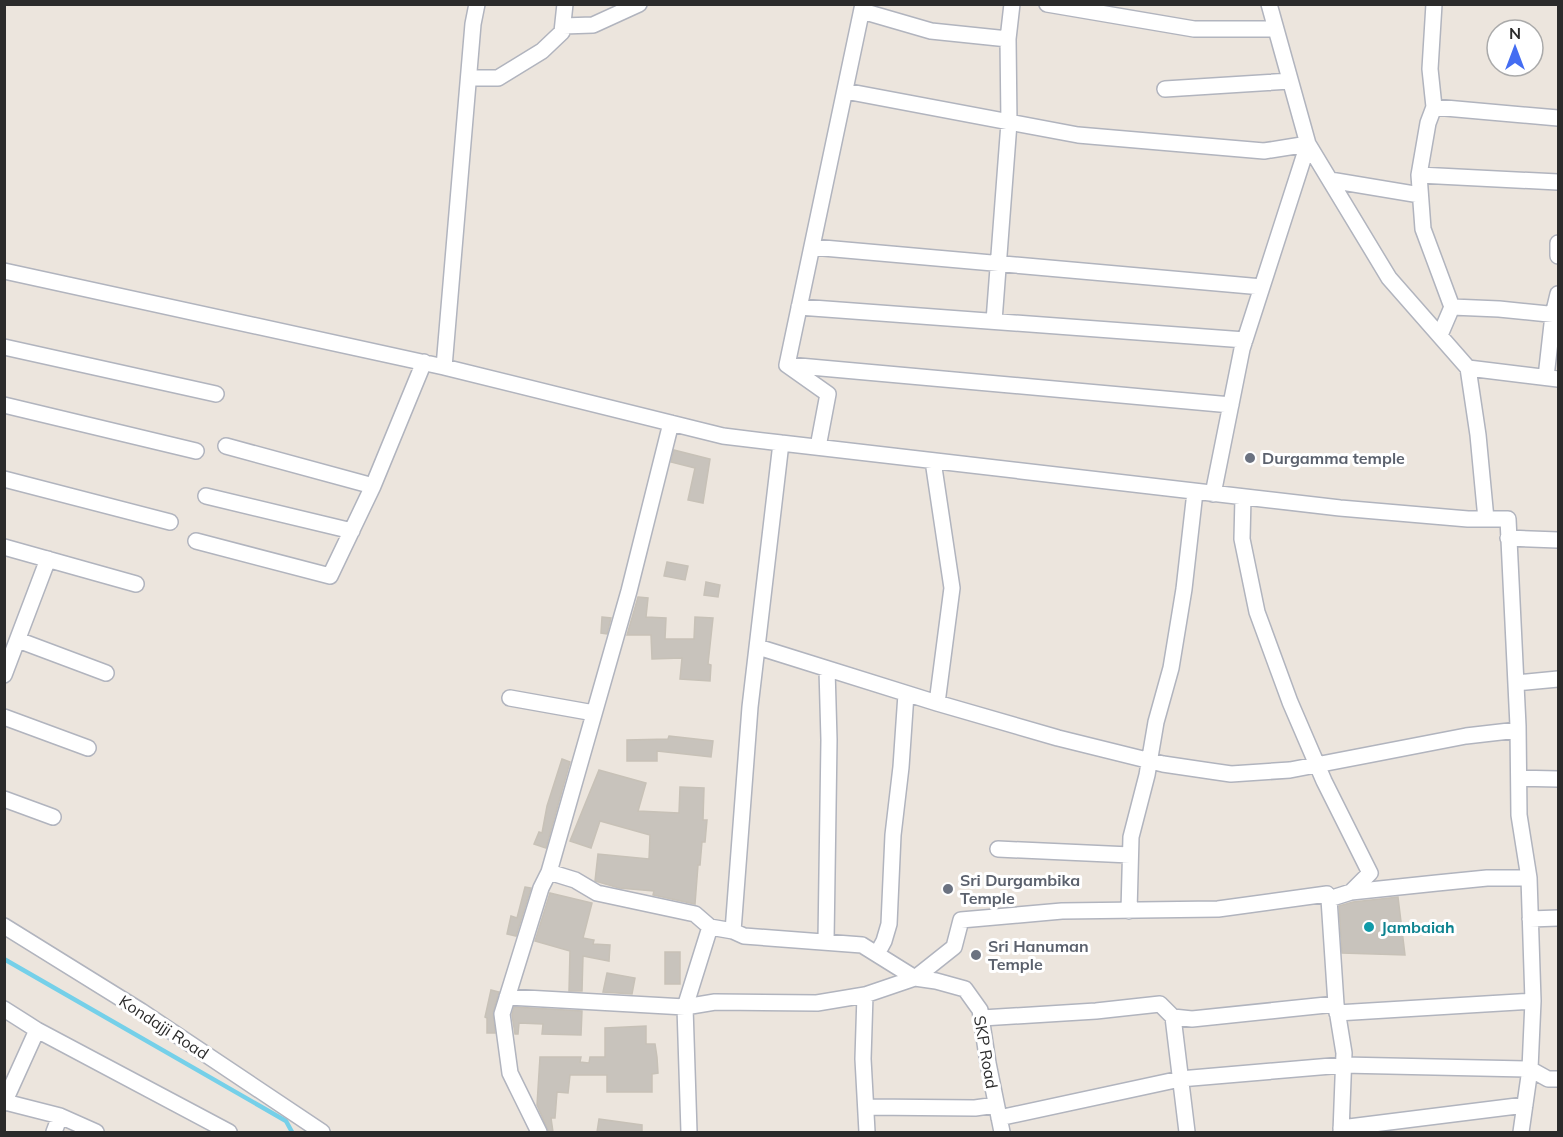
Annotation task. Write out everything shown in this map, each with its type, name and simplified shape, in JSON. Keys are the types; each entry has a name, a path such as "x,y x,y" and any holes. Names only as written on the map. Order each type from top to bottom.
{"street":[{"path":"444,366 477,4"},
{"path":"469,78 498,78 542,51 562,32 565,4"},
{"path":"563,26 593,25 639,4"},
{"path":"994,321 1009,123 1008,39 1012,4"},
{"path":"1047,4 1194,29 1276,29"},
{"path":"1269,4 1308,144 1389,278 1468,368 1478,435 1486,519"},
{"path":"1434,4 1430,69 1434,107 1428,123 1419,175 1423,229 1452,307 1440,335"},
{"path":"787,365 863,8 931,31 1008,39"},
{"path":"1165,89 1290,81"},
{"path":"845,91 1078,135 1264,151 1308,144"},
{"path":"1434,107 1558,118"},
{"path":"1213,494 1245,340 1308,144"},
{"path":"1419,175 1558,183"},
{"path":"1330,180 1420,195"},
{"path":"1558,243 1558,256"},
{"path":"812,247 1262,287"},
{"path":"4,271 444,366 723,436 1340,508 1468,519 1508,519 1518,730 1519,815 1529,878 1533,1000 1530,1069 1521,1132"},
{"path":"1468,368 1552,378 1558,294"},
{"path":"1452,307 1556,315"},
{"path":"799,308 1245,340"},
{"path":"4,347 216,394"},
{"path":"196,541 330,576 373,486 424,362"},
{"path":"787,365 1231,405"},
{"path":"787,365 828,394 818,447"},
{"path":"4,405 196,451"},
{"path":"538,1132 510,1073 502,1014 541,888 549,872 629,591 671,423"},
{"path":"733,931 750,707 781,443"},
{"path":"226,446 373,486"},
{"path":"933,461 952,588 937,703"},
{"path":"4,479 170,522"},
{"path":"1129,911 1131,837 1156,722 1171,668 1195,492"},
{"path":"207,496 352,531"},
{"path":"1243,497 1242,539 1257,612 1290,702 1316,764 1370,873 1351,892"},
{"path":"1508,538 1558,540"},
{"path":"4,547 136,584"},
{"path":"4,675 48,559"},
{"path":"18,640 106,673"},
{"path":"758,647 906,694 1058,738 1149,761 1231,774 1290,770 1466,736 1518,730"},
{"path":"826,941 829,740 827,669"},
{"path":"1516,683 1558,679"},
{"path":"877,954 890,924 893,835 906,694"},
{"path":"510,698 594,712"},
{"path":"4,717 88,748"},
{"path":"1519,778 1558,779"},
{"path":"4,799 53,817"},
{"path":"998,849 1130,855"},
{"path":"549,872 575,880 597,893 695,914 710,927 733,931 744,936 862,945 915,978"},
{"path":"1329,899 1351,892 1487,878 1529,878"},
{"path":"507,997 685,1007 715,1002 817,1003 865,995 915,978 954,947 961,920 1062,911 1218,909 1328,894 1336,1009 1344,1053 1341,1130 1525,1105"},
{"path":"1530,919 1558,918"},
{"name":"Kondajji Road","path":"4,926 141,1011 322,1132"},
{"path":"689,1132 685,1007 710,927"},
{"name":"SKP Road","path":"915,978 964,989 980,1010 999,1118"},
{"path":"865,995 863,1059 867,1132"},
{"path":"1173,1017 1192,1019 1336,1009 1533,1000"},
{"path":"982,1018 1096,1011 1160,1004 1173,1017 1187,1132"},
{"path":"4,1009 209,1127 228,1132"},
{"path":"37,1030 5,1103 60,1116 96,1132"},
{"path":"866,1107 975,1108 999,1118 1180,1079 1343,1065 1530,1069 1548,1079 1558,1079"},
{"path":"54,1132 60,1116"}],"building":[{"path":"674,450 710,459 703,503 688,500 695,468 671,462"},
{"path":"667,562 688,566 685,580 664,576"},
{"path":"706,582 720,585 718,597 704,595"},
{"path":"638,597 648,598 646,617 666,618 665,639 694,639 695,617 713,618 708,664 711,665 710,681 680,679 682,658 652,659 651,635 627,635"},
{"path":"602,617 611,618 607,634 601,633"},
{"path":"669,736 713,741 711,757 657,751 657,761 627,761 627,740 668,739"},
{"path":"562,759 570,762 546,848 534,844 539,832 542,833 547,806"},
{"path":"599,770 646,783 638,811 679,813 680,787 704,788 703,820 707,820 705,842 702,842 700,865 698,865 695,904 653,895 654,891 619,888 595,881 598,854 649,859 650,835 600,821 591,848 570,841"},
{"path":"525,887 531,888 516,936 507,934 511,916 517,918"},
{"path":"550,893 592,903 583,938 594,940 593,944 610,945 609,961 583,956 582,991 569,991 570,951 535,941"},
{"name":"Jambaiah","path":"1398,897 1405,955 1342,953 1339,906 1353,902"},
{"path":"665,952 680,952 680,984 665,984"},
{"path":"607,973 635,978 632,994 603,992"},
{"path":"491,990 499,992 493,1012 495,1033 487,1033 487,1018 485,1017"},
{"path":"514,1007 582,1011 581,1035 542,1034 543,1024 519,1023 518,1034 515,1034 512,1015"},
{"path":"646,1026 646,1044 655,1044 657,1057 658,1073 652,1074 652,1092 607,1092 607,1075 570,1075 568,1093 557,1092 555,1118 551,1118 553,1132 549,1132 537,1105 540,1057 581,1057 580,1062 589,1063 590,1057 605,1057 605,1028"},
{"path":"599,1119 642,1125 642,1132 597,1132"}],"waterway":[{"path":"4,959 286,1121 292,1132"}],"place":[{"name":"Durgamma temple","path":"1250,458"},
{"name":"Sri Durgambika Temple","path":"948,889"},
{"name":"Jambaiah","path":"1369,927"},
{"name":"Sri Hanuman Temple","path":"976,955"}]}
